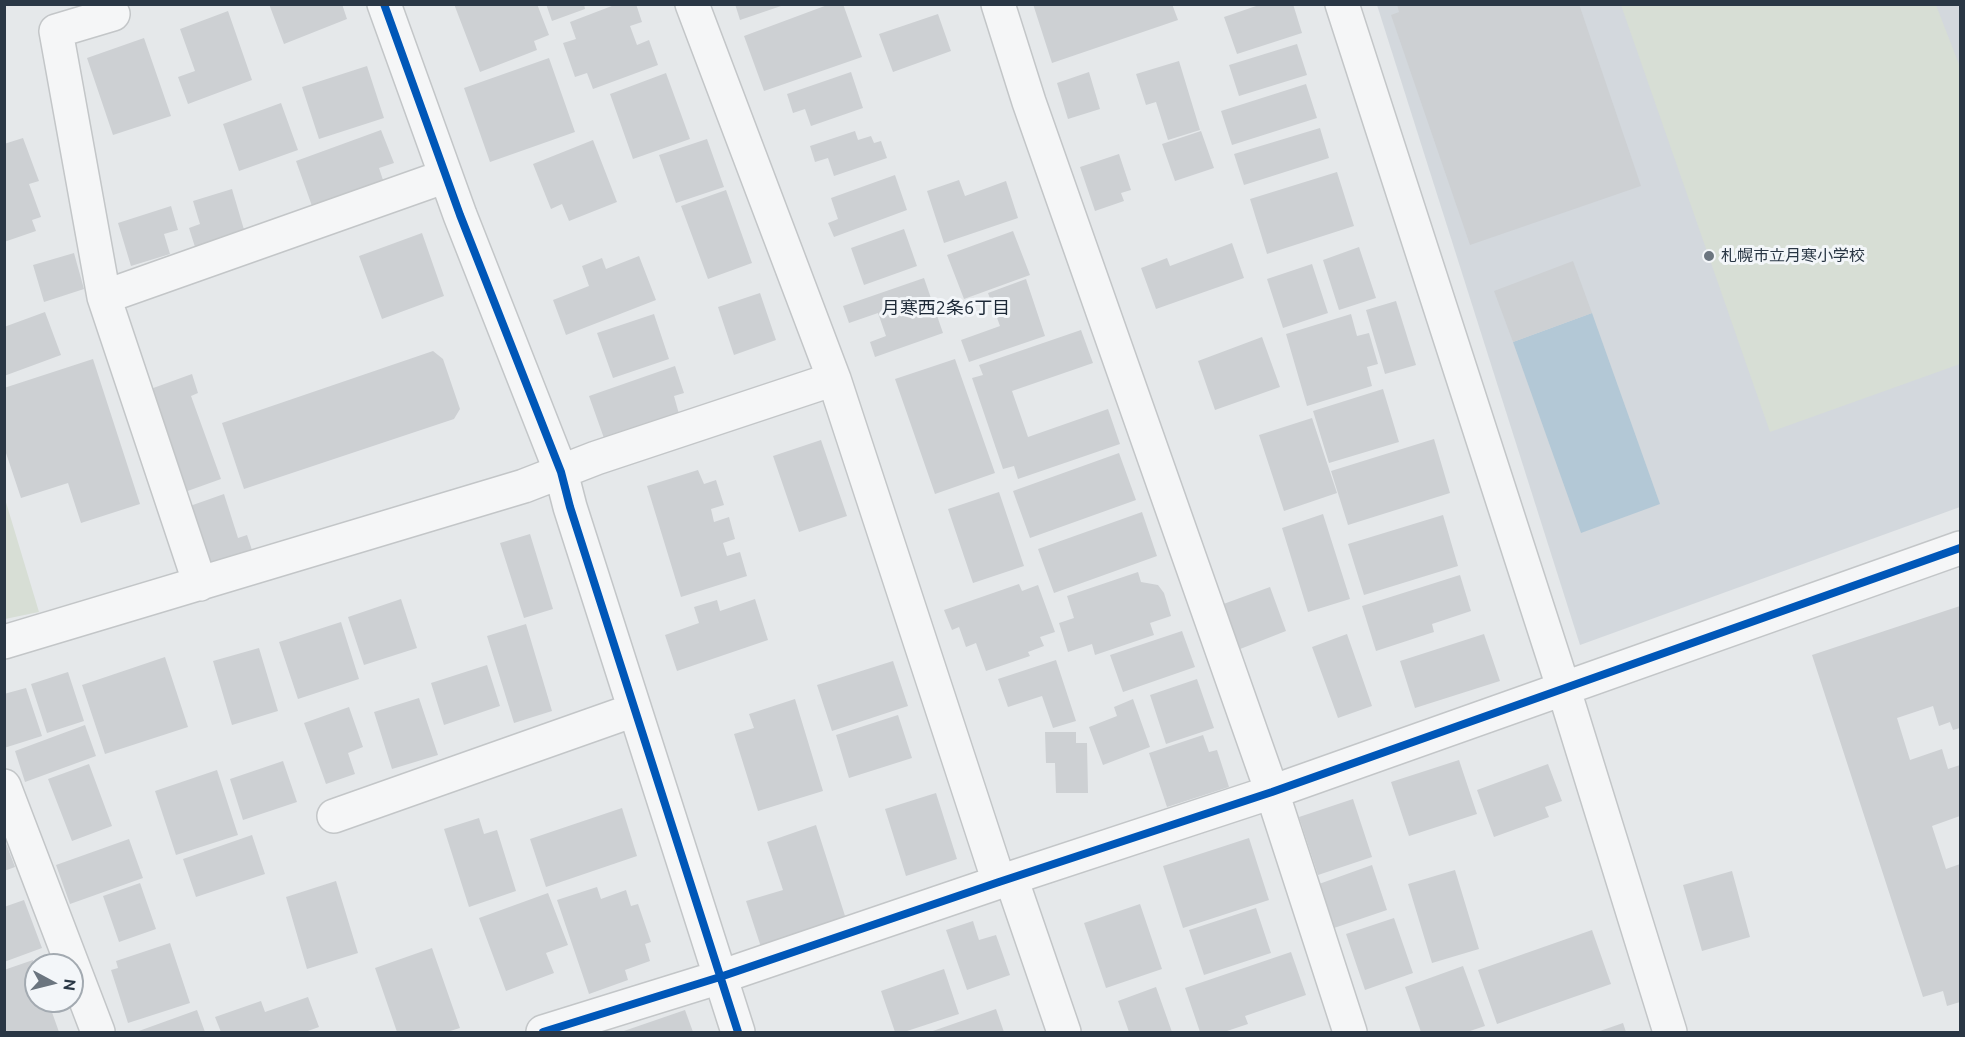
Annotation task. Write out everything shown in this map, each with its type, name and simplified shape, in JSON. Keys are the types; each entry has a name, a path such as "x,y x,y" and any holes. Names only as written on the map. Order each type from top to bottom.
{"street":[{"path":"384,4 446,176 561,472 634,710 738,1032"},
{"path":"692,4 834,379 1005,880 1064,1032"},
{"path":"998,4 1029,102 1272,792 1350,1032"},
{"path":"1342,4 1563,690 1670,1032"},
{"path":"121,8 56,31 104,297 200,584"},
{"path":"104,297 446,176"},
{"path":"4,642 524,486 596,458 834,379"},
{"path":"543,1032 720,977 1272,792 1960,548"},
{"path":"334,816 634,710"},
{"path":"4,786 98,1032"}],"shaded area":[{"name":"札幌市立月寒小学校","path":"1377,5 1960,5 1960,507 1580,645"},
{"path":"1621,5 1936,5 1960,67 1960,364 1770,432"},
{"path":"5,499 39,612 4,619"}],"water":[{"path":"1592,313 1660,504 1581,533 1513,342"}],"building":[{"path":"269,4 342,4 347,19 284,44"},
{"path":"454,4 537,4 549,35 534,41 537,50 480,72"},
{"path":"546,4 584,4 585,9 552,21"},
{"path":"617,4 636,4 642,22 630,26 637,45 649,40 658,65 593,89 587,73 575,77 563,43 576,39 570,22"},
{"path":"735,4 784,4 784,5 740,20"},
{"path":"830,4 843,4 862,57 764,91 744,36"},
{"path":"1033,4 1172,4 1178,20 1052,63"},
{"path":"1262,4 1293,4 1302,33 1237,54 1224,17"},
{"path":"1397,4 1579,4 1641,186 1470,245 1391,15 1399,12"},
{"path":"228,11 252,80 188,104 178,77 195,71 180,29"},
{"path":"938,14 951,51 893,72 879,34"},
{"path":"144,38 171,116 113,135 87,58"},
{"path":"1297,44 1307,75 1239,96 1229,65"},
{"path":"549,58 575,132 490,162 464,88"},
{"path":"1179,61 1200,130 1168,140 1156,102 1146,105 1136,74"},
{"path":"367,66 384,118 319,139 302,87"},
{"path":"851,72 863,108 811,126 805,109 793,113 787,94"},
{"path":"1089,72 1100,109 1068,119 1057,83"},
{"path":"666,73 690,139 633,159 610,94"},
{"path":"1306,84 1317,118 1232,145 1221,111"},
{"path":"281,103 298,150 239,171 223,124"},
{"path":"1320,128 1329,158 1244,185 1234,154"},
{"path":"381,130 394,163 379,168 383,180 312,206 296,161"},
{"path":"855,131 858,140 871,136 874,143 881,141 887,158 834,176 828,158 815,162 810,146"},
{"path":"1201,131 1214,168 1175,181 1162,144"},
{"path":"23,138 39,181 29,184 41,217 32,220 36,231 4,242 4,144"},
{"path":"707,139 724,187 676,203 659,155"},
{"path":"593,140 617,202 569,221 562,204 551,209 533,164"},
{"path":"1119,154 1131,190 1121,193 1124,201 1095,211 1080,167"},
{"path":"1337,172 1354,226 1267,254 1250,199"},
{"path":"895,175 907,210 834,237 828,223 838,219 831,198"},
{"path":"959,180 965,196 1006,181 1018,218 944,243 927,191"},
{"path":"232,189 245,233 195,247 189,228 200,224 193,201"},
{"path":"726,190 752,263 708,279 681,206"},
{"path":"171,206 178,230 164,234 170,254 131,266 118,223"},
{"path":"904,229 917,266 864,285 851,248"},
{"path":"1013,231 1030,275 964,299 947,255"},
{"path":"422,233 444,296 382,319 359,256"},
{"path":"1232,243 1244,278 1156,309 1141,268 1167,258 1170,266"},
{"path":"1359,247 1376,298 1339,310 1323,260"},
{"path":"74,253 84,289 44,302 33,265"},
{"path":"639,256 656,300 566,335 553,300 589,286 582,266 602,258 606,269"},
{"path":"1573,261 1592,313 1513,342 1494,291"},
{"path":"1312,264 1328,313 1283,328 1267,279"},
{"path":"924,278 943,333 875,357 870,342 886,336 878,313 849,323 843,306"},
{"path":"1026,279 1045,336 969,362 961,340 1000,326 988,293"},
{"path":"760,293 776,340 734,355 718,307"},
{"path":"1396,301 1416,365 1385,374 1366,310"},
{"path":"45,312 61,355 4,376 4,327"},
{"path":"654,314 669,359 613,378 597,333"},
{"path":"1351,314 1357,336 1369,333 1378,364 1367,367 1372,386 1307,406 1286,334"},
{"path":"1081,330 1093,363 1012,391 1028,437 1108,409 1120,444 1018,479 1014,466 1003,469 972,378 983,375 979,365"},
{"path":"1262,337 1280,387 1215,410 1198,361"},
{"path":"433,351 443,359 460,409 454,419 244,489 222,423"},
{"path":"93,359 140,504 81,523 68,483 21,498 4,447 4,388"},
{"path":"955,359 995,473 935,494 895,379"},
{"path":"675,366 684,393 674,396 679,414 605,441 589,396"},
{"path":"192,374 198,393 191,396 221,479 182,493 169,457 175,455 163,423 145,391"},
{"path":"1383,389 1399,442 1329,463 1313,411"},
{"path":"1312,418 1337,493 1284,511 1259,435"},
{"path":"1434,439 1450,493 1348,525 1331,471"},
{"path":"821,440 847,516 799,532 773,456"},
{"path":"1119,453 1136,500 1030,538 1013,491"},
{"path":"698,470 704,484 716,480 724,505 711,509 714,522 729,517 735,539 723,543 727,556 740,552 747,576 681,597 647,486"},
{"path":"999,492 1024,566 973,583 948,509"},
{"path":"224,494 238,538 247,535 254,556 207,572 190,506"},
{"path":"1142,512 1157,556 1054,593 1038,549"},
{"path":"1323,514 1350,599 1308,612 1282,528"},
{"path":"1443,515 1458,566 1364,595 1348,544"},
{"path":"530,534 553,609 524,618 500,543"},
{"path":"1138,572 1141,582 1158,585 1164,593 1171,616 1150,623 1154,635 1095,655 1092,644 1068,652 1059,623 1074,618 1067,596"},
{"path":"1460,575 1471,611 1432,624 1434,632 1376,651 1362,606"},
{"path":"1019,584 1022,591 1038,585 1055,632 1040,637 1044,646 1028,652 1030,656 986,671 976,643 966,647 959,627 952,630 944,610"},
{"path":"1270,587 1286,631 1235,651 1218,606"},
{"path":"401,599 417,648 364,665 348,617"},
{"path":"755,599 768,640 677,671 665,635 699,623 694,607 717,600 720,611"},
{"path":"1960,606 1960,728 1953,730 1950,722 1939,726 1933,706 1897,718 1910,760 1942,749 1948,769 1960,765 1960,816 1932,826 1946,869 1960,864 1960,1002 1947,1006 1943,991 1923,997 1812,655"},
{"path":"341,622 359,679 298,699 279,642"},
{"path":"526,624 552,711 514,723 487,636"},
{"path":"1182,631 1195,667 1123,692 1110,655"},
{"path":"1347,634 1372,706 1338,718 1312,647"},
{"path":"1484,634 1500,681 1415,708 1400,661"},
{"path":"259,648 278,711 232,725 213,661"},
{"path":"165,657 188,727 105,754 82,685"},
{"path":"1056,660 1076,721 1053,728 1042,696 1008,707 998,679"},
{"path":"893,661 908,706 832,731 817,685"},
{"path":"487,665 500,706 444,725 431,683"},
{"path":"68,672 84,721 47,733 31,684"},
{"path":"1197,679 1214,728 1166,744 1150,695"},
{"path":"26,688 42,736 4,748 4,694"},
{"path":"419,698 438,755 392,769 374,712"},
{"path":"795,699 823,791 758,811 734,734 754,728 749,714"},
{"path":"1133,699 1150,747 1103,765 1089,727 1117,716 1114,707"},
{"path":"349,707 363,747 348,753 355,774 326,784 304,723"},
{"path":"898,715 912,758 849,778 836,735"},
{"path":"85,725 96,756 25,782 15,751"},
{"path":"1045,732 1076,732 1076,743 1087,743 1088,793 1056,793 1055,763 1046,763"},
{"path":"1203,735 1209,752 1217,750 1229,787 1167,807 1149,753"},
{"path":"1459,760 1477,814 1409,836 1391,782"},
{"path":"283,761 297,802 243,820 230,779"},
{"path":"89,764 112,826 72,841 48,779"},
{"path":"1548,764 1562,801 1545,807 1549,817 1494,837 1477,790"},
{"path":"217,770 238,835 176,855 155,791"},
{"path":"936,793 957,859 906,876 885,809"},
{"path":"1353,799 1372,857 1318,875 1299,817"},
{"path":"622,808 637,856 546,887 530,839"},
{"path":"479,818 484,834 497,830 516,891 469,907 444,829"},
{"path":"816,825 846,919 761,947 746,901 783,890 767,842"},
{"path":"252,835 265,874 196,897 183,859"},
{"path":"4,838 15,867 4,871"},
{"path":"1249,838 1269,900 1183,928 1163,866"},
{"path":"129,839 143,878 70,904 56,865"},
{"path":"1372,865 1387,910 1334,928 1319,884"},
{"path":"1455,870 1479,949 1432,963 1408,884"},
{"path":"1732,871 1750,937 1702,951 1683,885"},
{"path":"336,881 358,953 307,969 286,897"},
{"path":"140,883 156,929 119,942 103,896"},
{"path":"597,887 601,899 626,890 631,906 638,904 651,942 645,944 650,961 625,970 628,980 589,994 557,900"},
{"path":"548,893 568,945 546,953 554,973 506,991 479,918"},
{"path":"24,900 42,948 4,962 4,907"},
{"path":"1140,904 1162,969 1106,988 1084,923"},
{"path":"1256,908 1271,953 1204,975 1189,930"},
{"path":"1394,918 1413,973 1365,990 1346,934"},
{"path":"973,921 979,940 996,935 1010,975 967,990 946,930"},
{"path":"1592,930 1611,984 1497,1024 1478,970"},
{"path":"170,943 190,1003 128,1023 111,970 118,968 116,961"},
{"path":"432,948 460,1028 447,1032 397,1032 375,968"},
{"path":"1291,952 1306,995 1245,1016 1248,1024 1224,1032 1200,1032 1185,988"},
{"path":"24,963 24,1013 52,1013 59,1032 4,1032 4,970"},
{"path":"1463,966 1485,1026 1467,1032 1421,1032 1405,987"},
{"path":"944,969 959,1014 904,1032 895,1032 881,991"},
{"path":"1156,987 1172,1032 1129,1032 1118,1001"},
{"path":"308,997 319,1027 305,1032 221,1032 215,1017 261,1001 265,1012"},
{"path":"996,1009 1004,1032 930,1032"},
{"path":"197,1010 205,1032 136,1032"},
{"path":"685,1010 693,1032 621,1032"},
{"path":"1623,1023 1626,1032 1597,1032"}],"cycle path":[{"path":"384,4 460,215 561,472 570,507 738,1032"},
{"path":"543,1032 720,977 1272,792 1960,548"}],"place":[{"name":"札幌市立月寒小学校","path":"1709,256"}],"district":[{"name":"月寒西2条6丁目","path":"946,308"}]}
